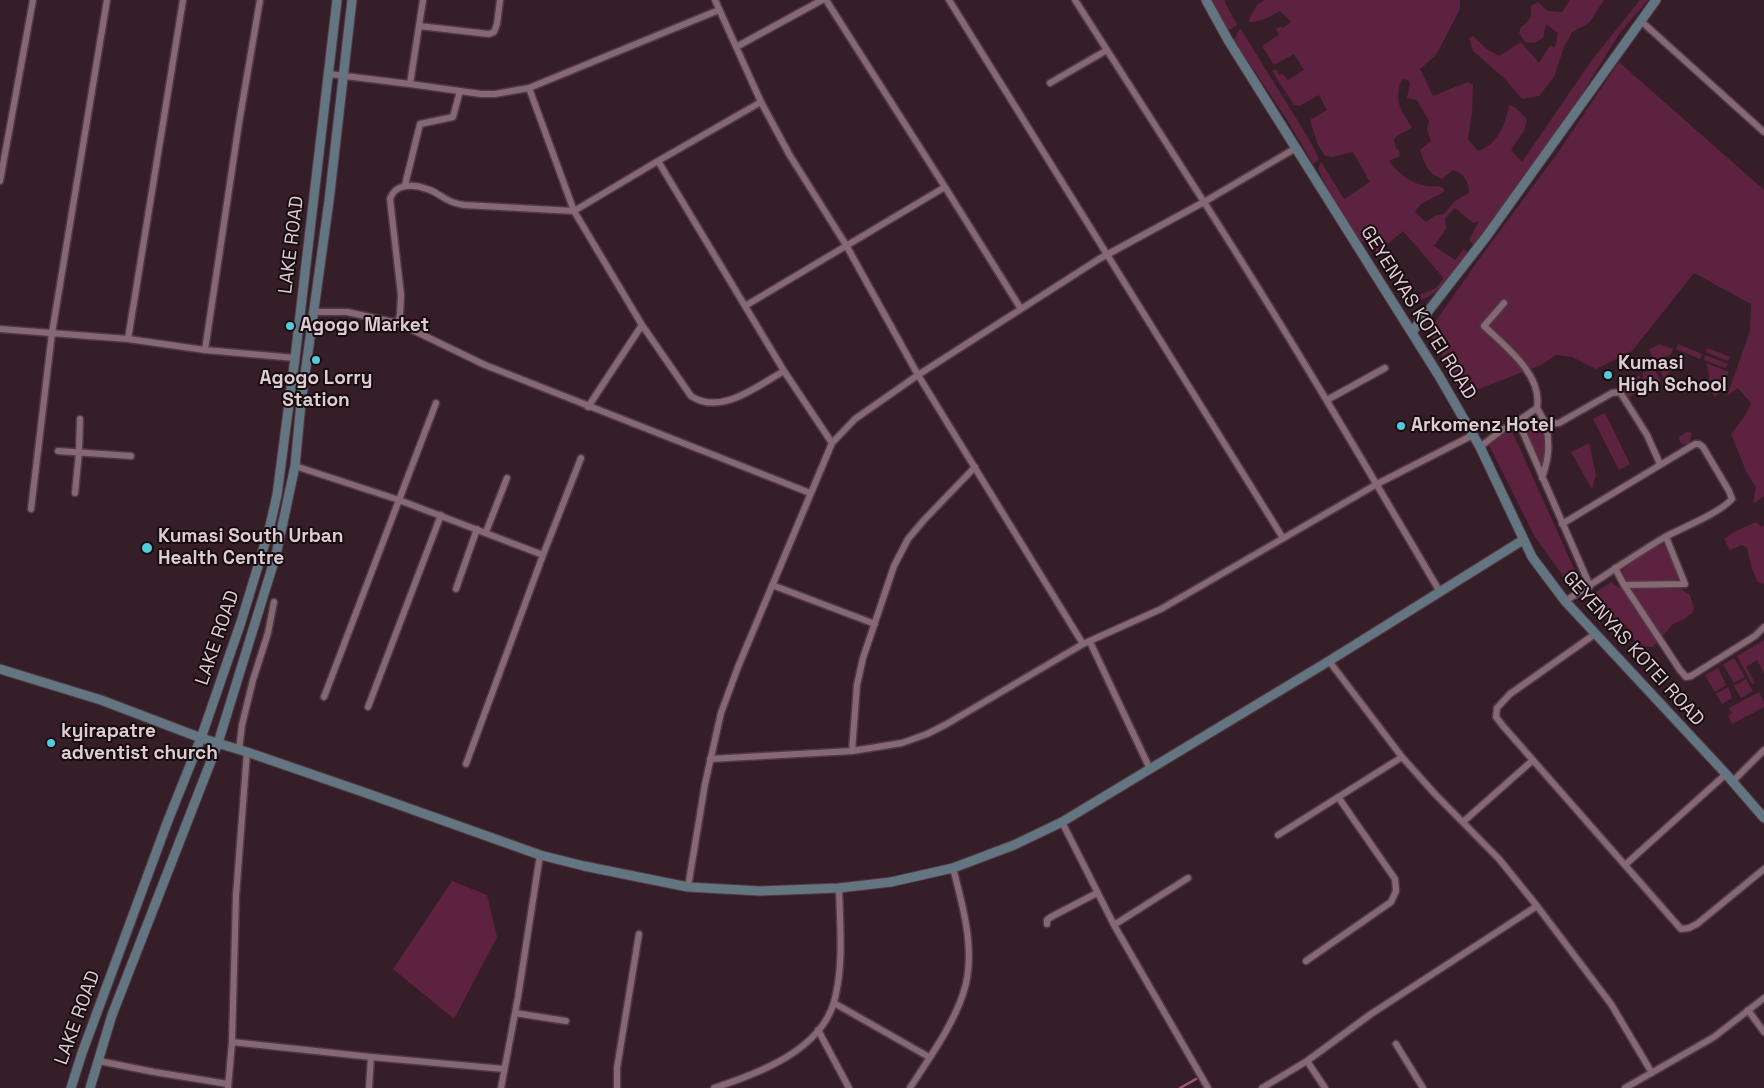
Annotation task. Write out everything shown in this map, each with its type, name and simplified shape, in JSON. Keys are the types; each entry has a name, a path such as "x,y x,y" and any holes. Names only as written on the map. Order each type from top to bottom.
{"street":[{"path":"0,181 3,141 33,0"},
{"path":"32,509 52,333 107,0"},
{"path":"128,339 183,0"},
{"path":"205,350 239,123 260,0"},
{"name":"LAKE ROAD","path":"71,1088 82,1053 160,841 201,738 242,622 269,530 277,495 295,358 330,74 337,0"},
{"name":"LAKE ROAD","path":"90,1088 112,1015 218,743 276,555 295,466 313,312 329,201 352,0"},
{"path":"410,84 423,0"},
{"path":"419,26 489,34 494,32 497,24 500,0"},
{"path":"715,0 761,102 789,154 846,245 918,375 1083,644"},
{"path":"736,47 824,0 945,187 1021,309"},
{"path":"950,0 1283,538"},
{"path":"1075,0 1254,280 1440,592"},
{"name":"GEYENYAS KOTEI ROAD","path":"1206,0 1228,40 1412,332 1474,435 1523,540 1543,573 1595,634 1764,818"},
{"path":"1412,332 1486,237 1656,0"},
{"path":"330,74 495,94 529,88 719,10"},
{"path":"1641,20 1764,132"},
{"path":"1050,83 1107,50"},
{"path":"529,88 574,212 642,325 691,396 699,402 712,404 734,399 784,371"},
{"path":"405,186 420,124 453,117 460,91"},
{"path":"398,323 401,295 390,199 394,190 405,186 428,189 449,201 464,205 574,212 761,102"},
{"path":"688,887 704,784 721,713 738,667 832,443 855,418 1021,309 1107,255 1204,202 1296,148"},
{"path":"658,161 784,371 832,443"},
{"path":"746,306 945,187"},
{"path":"1504,303 1484,326 1508,349 1528,372 1537,386 1537,408 1546,424 1550,442 1547,465 1542,478"},
{"path":"313,312 347,312 398,323 485,365 810,493"},
{"path":"588,407 642,325"},
{"path":"0,329 128,339 205,350 295,358"},
{"path":"1327,400 1385,368"},
{"path":"1546,424 1559,423 1612,392 1620,392 1648,435 1660,464"},
{"path":"324,697 436,403"},
{"path":"1480,447 1537,408"},
{"path":"75,492 80,419"},
{"path":"1518,421 1590,586"},
{"path":"710,759 852,750 902,743 927,734 1083,644 1161,609 1377,484 1474,435"},
{"path":"1562,524 1689,447 1699,444 1729,491 1732,499 1710,514 1666,537 1565,600"},
{"path":"58,450 131,456"},
{"path":"466,764 581,458"},
{"path":"295,466 400,500 486,532 543,556"},
{"path":"852,750 857,685 863,658 894,566 908,539 976,467"},
{"path":"486,532 507,478"},
{"path":"368,707 441,515"},
{"path":"456,589 477,529"},
{"path":"1624,585 1685,584 1666,537"},
{"path":"0,669 101,700 201,738 540,855 688,887 760,892 839,888 891,882 953,868 1014,845 1062,822 1329,661 1523,540"},
{"path":"1615,568 1624,585 1686,677 1755,636 1764,627"},
{"path":"772,586 875,624"},
{"path":"99,1061 228,1086 232,1042 236,896 243,751 242,725 253,680 268,633 274,602"},
{"path":"1595,634 1510,694 1497,708 1496,717 1681,929 1697,924 1764,869"},
{"path":"1090,642 1150,768"},
{"path":"1329,661 1402,757 1435,794 1500,860 1537,906 1611,1004 1652,1073"},
{"path":"1624,865 1764,750"},
{"path":"1278,835 1402,757"},
{"path":"1463,822 1533,760"},
{"path":"1306,961 1391,902 1396,891 1395,879 1338,797"},
{"path":"1062,822 1114,924 1208,1088"},
{"path":"501,1088 540,855"},
{"path":"910,1088 952,1018 964,993 969,968 966,916 953,868"},
{"path":"1114,924 1188,878"},
{"path":"714,1088 743,1078 779,1061 804,1045 824,1022 834,1003 840,962 839,888"},
{"path":"1047,924 1047,920 1051,917 1097,893"},
{"path":"1262,1088 1307,1061 1371,1014 1537,906"},
{"path":"617,1088 616,1068 639,934"},
{"path":"1625,1088 1714,1037 1764,998"},
{"path":"834,1003 929,1057"},
{"path":"1748,1010 1764,1032"},
{"path":"515,1013 566,1021"},
{"path":"818,1030 849,1088"},
{"path":"232,1042 504,1069"},
{"path":"1396,1044 1423,1088"},
{"path":"369,1088 371,1057"},
{"path":"1307,1061 1325,1088"}],"shaded area":[{"path":"1209,0 1226,0 1224,1 1237,25 1227,31"},
{"path":"1265,0 1460,0 1460,9 1436,55 1420,69 1433,96 1468,82 1473,85 1472,113 1468,139 1478,151 1490,144 1500,133 1509,105 1516,108 1527,119 1524,131 1511,150 1522,162 1592,60 1640,0 1648,0 1619,34 1580,97 1474,245 1469,240 1479,221 1473,223 1455,208 1445,218 1446,229 1434,246 1455,260 1464,249 1468,253 1437,291 1421,300 1410,303 1408,300 1436,288 1443,279 1442,276 1403,231 1377,253 1368,239 1359,243 1334,202 1318,169 1321,162 1344,199 1370,182 1353,152 1332,157 1325,156 1318,145 1310,120 1327,110 1319,95 1299,106 1294,105 1272,71 1276,69 1279,75 1283,74 1288,80 1304,70 1294,54 1274,65 1262,46 1279,35 1276,29 1281,26 1283,28 1291,22 1280,11 1262,20 1250,22 1249,19 1257,5","holes":["1402,79 1408,80 1410,83 1407,98 1417,100 1429,121 1427,130 1431,141 1420,150 1427,168 1442,179 1453,170 1465,178 1469,189 1469,193 1455,201 1444,214 1434,216 1426,222 1415,212 1421,204 1444,192 1443,188 1420,185 1401,174 1389,161 1400,156 1394,141 1395,137 1412,128 1398,99"]},
{"path":"1570,0 1604,0 1589,23 1572,32 1564,47 1554,77 1539,96 1522,99 1504,78 1473,51 1469,38 1473,36 1488,50 1499,56 1521,42 1539,63 1550,45 1555,48 1558,33 1546,24 1543,38 1535,43 1525,42 1519,33 1521,27 1530,18 1531,6 1538,2 1548,11 1562,12"},
{"path":"1240,28 1309,139 1319,159 1313,164 1286,118 1234,40"},
{"path":"1619,62 1764,190 1764,496 1753,504 1756,487 1746,471 1731,434 1745,416 1751,403 1738,388 1727,396 1750,331 1751,304 1694,273 1632,351 1596,369 1572,357 1556,355 1541,365 1476,390 1461,391 1429,331 1559,151"},
{"path":"1659,344 1673,349 1671,354 1656,362 1649,350"},
{"path":"1678,344 1702,354 1700,359 1676,349"},
{"path":"1708,348 1730,357 1728,361 1706,352"},
{"path":"1705,355 1728,364 1725,368 1704,360"},
{"path":"1667,361 1672,369 1664,379 1658,366"},
{"path":"1706,363 1729,372 1719,393 1715,397 1710,388"},
{"path":"1654,368 1661,381 1642,391 1643,373"},
{"path":"1640,375 1639,392 1627,398 1622,384"},
{"path":"1605,413 1630,464 1619,470 1593,419"},
{"path":"1535,416 1547,435 1543,469 1525,430 1531,418"},
{"path":"1511,429 1581,584 1576,588 1571,587 1535,537 1488,443"},
{"path":"1687,432 1692,433 1689,444 1683,444 1680,442 1679,437"},
{"path":"1589,443 1596,475 1592,489 1571,452"},
{"path":"1756,522 1761,527 1764,525 1764,584 1758,582 1752,569 1747,548 1742,545 1730,550 1724,539"},
{"path":"1664,544 1678,577 1677,581 1673,583 1626,581 1622,571 1640,554"},
{"path":"1611,582 1621,589 1681,589 1690,595 1694,609 1683,620 1673,624 1653,647 1638,646 1626,625 1611,624 1590,596"},
{"path":"1764,640 1764,673 1757,660 1746,667 1755,683 1752,684 1737,656"},
{"path":"1734,658 1745,677 1734,683 1723,664"},
{"path":"1718,668 1726,685 1715,692 1705,675"},
{"path":"1746,679 1753,691 1741,698 1734,686"},
{"path":"1728,687 1732,698 1722,704 1716,694"},
{"path":"1759,692 1764,702 1764,707 1732,724 1728,716 1732,713 1729,708"},
{"path":"452,881 487,895 497,937 454,1019 393,969"}],"waterway":[{"path":"1180,1088 1196,1079"}],"place":[{"name":"Agogo Market","path":"290,326"},
{"name":"Agogo Lorry Station","path":"316,360"},
{"name":"Kumasi High School","path":"1608,375"},
{"name":"Arkomenz Hotel","path":"1401,426"},
{"name":"Kumasi South Urban Health Centre","path":"147,548"},
{"name":"kyirapatre adventist church","path":"51,743"}]}
